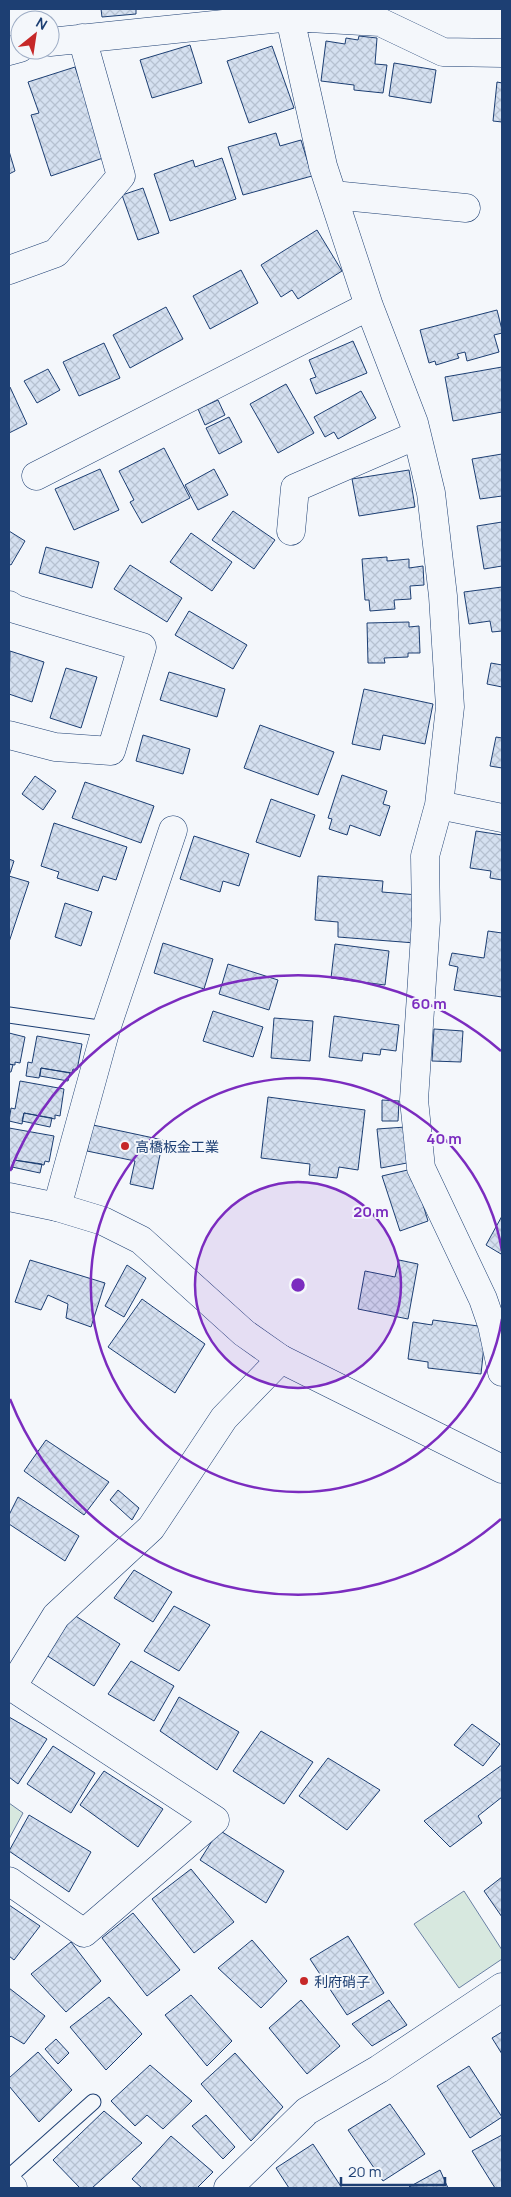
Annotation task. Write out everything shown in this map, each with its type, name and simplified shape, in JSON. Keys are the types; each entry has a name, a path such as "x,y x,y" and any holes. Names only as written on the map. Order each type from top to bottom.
{"street":[{"path":"290,13 323,166 370,306 414,423 431,493 443,596 450,706 439,805 425,856 426,920 414,1100 421,1168 483,1299 492,1325 502,1372"},
{"path":"60,41 290,13 380,22 443,52 502,53"},
{"path":"9,270 56,253 121,176 82,38"},
{"path":"333,195 466,208"},
{"path":"36,476 370,306"},
{"path":"291,531 294,488 417,435"},
{"path":"9,605 142,647 111,751 55,747 9,735"},
{"path":"439,805 502,818"},
{"path":"57,1206 106,1029 173,830"},
{"path":"9,1198 57,1206 103,1221 141,1240 244,1333 281,1360 502,1469"},
{"path":"9,1881 84,1933 215,1820 12,1686 56,1616 73,1598 152,1528 224,1418 281,1360"},
{"path":"228,2188 307,2111 378,2069 502,1987"},
{"path":"9,2184 13,2188"}],"lane":[{"path":"9,1015 106,1029"},
{"path":"9,2177 93,2102"}],"shaded area":[{"path":"9,1803 23,1813 9,1839"},
{"path":"464,1891 502,1950 502,1959 459,1988 414,1924"}],"building":[{"path":"101,9 136,9 136,14 102,17"},
{"path":"359,36 377,38 375,64 387,65 383,93 354,90 354,85 321,81 326,41 345,44 346,38 358,40"},
{"path":"190,45 202,83 152,98 140,60"},
{"path":"272,46 294,108 249,123 227,61"},
{"path":"394,63 436,70 431,103 389,96"},
{"path":"75,67 106,157 51,176 31,115 39,113 28,82"},
{"path":"497,82 502,83 502,122 493,121"},
{"path":"276,133 280,146 301,140 312,176 243,195 228,147"},
{"path":"9,151 15,171 9,174"},
{"path":"222,158 236,199 170,221 154,174 193,160 195,167"},
{"path":"143,188 159,233 138,240 122,195"},
{"path":"317,230 342,271 298,299 292,290 281,297 261,265"},
{"path":"241,270 258,303 210,329 193,296"},
{"path":"166,307 183,339 130,368 113,335"},
{"path":"497,310 502,333 494,335 499,352 467,361 465,352 457,354 459,358 436,365 435,361 429,363 420,330"},
{"path":"353,341 367,373 316,394 310,379 316,377 309,360"},
{"path":"104,343 120,378 79,396 63,362"},
{"path":"502,367 502,412 453,421 445,377"},
{"path":"48,369 60,390 37,403 24,381"},
{"path":"286,384 314,433 278,453 250,404"},
{"path":"9,388 27,424 9,433"},
{"path":"361,391 376,418 338,439 334,432 325,437 314,417"},
{"path":"218,400 225,415 205,425 198,409"},
{"path":"229,417 242,442 219,454 206,428"},
{"path":"164,448 190,498 142,523 130,502 134,500 119,471"},
{"path":"502,454 502,496 480,499 472,459"},
{"path":"100,469 119,510 74,530 55,489"},
{"path":"214,469 228,495 198,510 185,485"},
{"path":"409,470 415,507 359,516 352,479"},
{"path":"233,511 275,540 254,569 212,540"},
{"path":"502,522 502,566 484,569 477,526"},
{"path":"9,531 25,541 11,565 9,564"},
{"path":"191,533 232,562 212,591 170,562"},
{"path":"46,547 99,562 92,588 39,573"},
{"path":"387,557 387,561 409,559 409,568 423,566 424,585 410,586 411,599 394,600 395,609 370,611 369,600 365,600 362,559"},
{"path":"130,565 182,598 167,622 114,589"},
{"path":"502,587 502,631 492,632 490,621 469,624 464,592"},
{"path":"189,611 247,645 233,669 175,635"},
{"path":"409,622 409,627 419,626 420,653 408,653 408,657 384,658 385,663 368,663 367,623"},
{"path":"10,651 44,662 32,702 9,694"},
{"path":"491,663 502,665 502,687 487,684"},
{"path":"66,668 97,677 81,728 50,718"},
{"path":"169,672 225,689 217,717 160,700"},
{"path":"364,689 433,704 425,744 383,735 380,750 352,744"},
{"path":"260,725 334,752 318,795 244,768"},
{"path":"143,735 190,749 183,774 136,761"},
{"path":"496,737 502,738 502,768 490,766"},
{"path":"342,775 387,791 383,804 390,806 380,836 350,825 347,835 329,829 332,819 328,818"},
{"path":"35,776 56,791 43,810 22,794"},
{"path":"85,782 154,806 141,843 72,818"},
{"path":"271,799 315,815 300,857 256,842"},
{"path":"54,823 127,847 116,880 103,876 98,891 57,878 59,872 41,866"},
{"path":"476,831 502,835 502,880 490,878 491,871 470,868"},
{"path":"194,836 249,854 239,886 223,881 220,892 180,879"},
{"path":"9,859 14,861 9,876"},
{"path":"9,876 29,882 9,942"},
{"path":"318,876 383,881 382,892 418,895 415,943 338,937 338,922 315,920"},
{"path":"65,903 92,912 81,946 55,937"},
{"path":"488,931 502,933 502,997 454,990 458,967 449,965 452,953 484,958"},
{"path":"163,943 213,959 204,989 154,973"},
{"path":"335,944 389,951 385,985 331,978"},
{"path":"228,964 278,980 269,1010 219,994"},
{"path":"213,1011 263,1027 253,1057 203,1041"},
{"path":"334,1016 399,1025 396,1051 381,1049 380,1055 363,1053 362,1061 329,1057"},
{"path":"274,1018 313,1021 310,1061 271,1058"},
{"path":"434,1029 463,1031 461,1062 432,1061"},
{"path":"9,1033 25,1037 20,1063 15,1062 15,1065 9,1064"},
{"path":"37,1036 82,1044 77,1070 73,1069 72,1073 41,1068 39,1078 26,1076 28,1062 32,1063"},
{"path":"9,1064 13,1065 11,1072 9,1072"},
{"path":"41,1068 70,1073 68,1081 40,1076"},
{"path":"20,1081 64,1089 60,1116 55,1115 55,1119 24,1113 22,1124 9,1121 11,1108 15,1109"},
{"path":"268,1097 365,1110 358,1170 339,1167 337,1178 309,1175 310,1164 261,1158"},
{"path":"382,1100 399,1101 398,1121 382,1121"},
{"path":"24,1113 52,1118 50,1127 22,1121"},
{"path":"93,1125 163,1140 153,1189 130,1184 135,1161 87,1151"},
{"path":"406,1127 412,1162 381,1168 377,1129"},
{"path":"9,1128 54,1136 49,1162 45,1161 44,1165 14,1160 12,1170 9,1169"},
{"path":"14,1160 42,1164 40,1173 12,1167"},
{"path":"412,1169 428,1221 400,1231 382,1176"},
{"path":"502,1216 502,1252 501,1254 486,1245"},
{"path":"30,1260 105,1283 91,1327 66,1318 68,1304 48,1295 41,1310 15,1302"},
{"path":"399,1260 418,1264 408,1319 358,1309 365,1271 395,1277"},
{"path":"127,1265 146,1278 124,1317 105,1306"},
{"path":"142,1299 205,1344 175,1393 108,1347"},
{"path":"433,1320 486,1327 481,1374 428,1368 428,1362 408,1359 413,1322 432,1325"},
{"path":"46,1440 109,1482 84,1515 24,1471"},
{"path":"118,1490 139,1508 132,1520 110,1500"},
{"path":"18,1497 79,1536 65,1561 9,1524 9,1515"},
{"path":"134,1570 172,1592 153,1622 114,1598"},
{"path":"174,1606 210,1625 179,1671 144,1651"},
{"path":"74,1615 120,1644 94,1686 46,1655"},
{"path":"131,1661 174,1686 154,1721 108,1694"},
{"path":"179,1697 239,1732 217,1770 160,1731"},
{"path":"9,1717 47,1739 18,1784 9,1777"},
{"path":"472,1724 500,1744 483,1766 454,1745"},
{"path":"261,1731 313,1762 284,1804 233,1771"},
{"path":"53,1746 95,1773 71,1813 27,1784"},
{"path":"328,1758 380,1790 347,1830 299,1796"},
{"path":"502,1765 502,1797 478,1816 482,1823 450,1847 424,1821"},
{"path":"104,1771 163,1809 138,1847 80,1805"},
{"path":"29,1815 91,1852 69,1892 9,1851"},
{"path":"219,1830 284,1871 266,1903 200,1860"},
{"path":"191,1869 234,1922 194,1953 152,1899"},
{"path":"502,1877 502,1917 484,1891"},
{"path":"9,1905 40,1926 14,1960 9,1956"},
{"path":"133,1913 180,1970 147,1996 102,1938"},
{"path":"348,1936 384,1993 347,2015 310,1959"},
{"path":"252,1940 287,1981 261,2008 218,1968"},
{"path":"71,1942 101,1981 66,2012 31,1974"},
{"path":"9,1988 45,2016 24,2044 11,2036 9,2038"},
{"path":"191,1995 232,2041 207,2066 165,2015"},
{"path":"109,1997 142,2034 106,2070 70,2027"},
{"path":"301,2000 340,2046 307,2074 269,2028"},
{"path":"389,2000 407,2025 372,2046 352,2024"},
{"path":"502,2032 502,2054 492,2038"},
{"path":"56,2039 69,2053 58,2064 45,2049"},
{"path":"38,2052 72,2090 39,2122 9,2086 9,2078"},
{"path":"235,2053 283,2107 251,2141 201,2084"},
{"path":"150,2065 192,2101 163,2129 147,2115 135,2126 111,2101"},
{"path":"469,2066 502,2117 470,2138 437,2086"},
{"path":"390,2104 425,2154 383,2181 348,2130"},
{"path":"104,2111 142,2143 92,2188 80,2188 53,2160"},
{"path":"206,2115 235,2147 223,2159 192,2126"},
{"path":"502,2135 502,2188 495,2188 472,2151"},
{"path":"171,2136 213,2172 197,2188 142,2188 132,2179"},
{"path":"313,2144 342,2188 289,2188 276,2168"},
{"path":"440,2170 448,2188 409,2187"}],"place":[{"name":"高橋板金工業","path":"125,1146"},
{"name":"利府硝子","path":"304,1981"}]}
